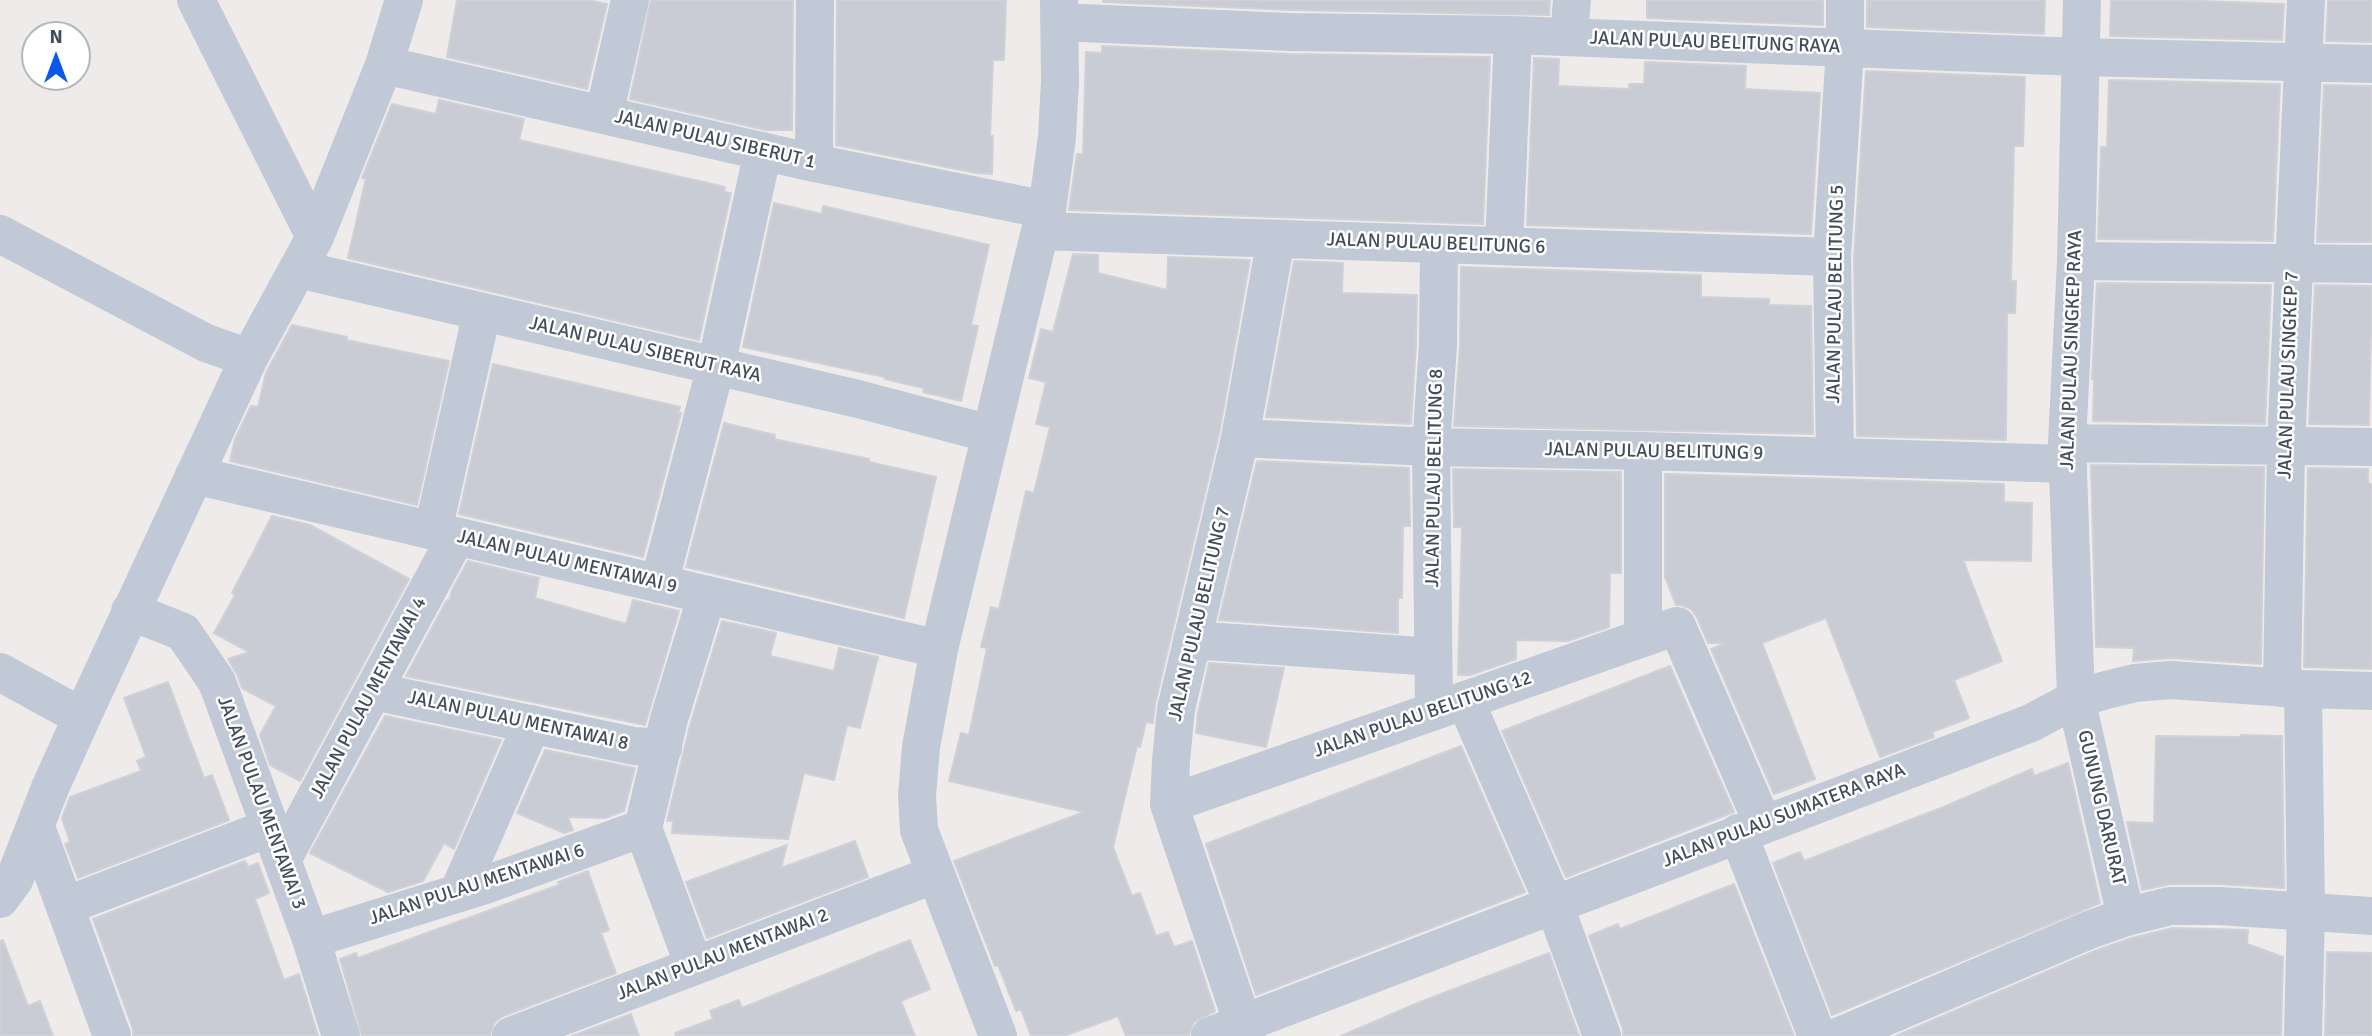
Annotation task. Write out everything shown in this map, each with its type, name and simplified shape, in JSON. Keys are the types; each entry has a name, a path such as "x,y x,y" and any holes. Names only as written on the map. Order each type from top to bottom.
{"street":[{"path":"196,0 307,253"},
{"path":"4,885 36,827 50,788 130,611 249,358 307,253 384,65 404,0"},
{"path":"604,115 630,0"},
{"path":"814,163 815,0"},
{"path":"1569,37 1572,0"},
{"name":"JALAN PULAU BELITUNG 5","path":"1835,457 1832,257 1845,48 1845,0"},
{"name":"JALAN PULAU SINGKEP RAYA","path":"2076,699 2067,454 2076,261 2082,0"},
{"name":"JALAN PULAU SINGKEP 7","path":"2303,1036 2306,912 2292,689 2286,446 2305,0"},
{"path":"998,1036 919,830 917,796 920,747 939,649 1043,221 1057,137 1060,81 1059,11"},
{"name":"JALAN PULAU BELITUNG RAYA","path":"1059,11 1291,16 1513,35 2080,57 2372,64"},
{"path":"1504,246 1513,35"},
{"name":"JALAN PULAU SIBERUT 1","path":"384,65 814,163 1043,221"},
{"path":"659,584 716,366 763,151"},
{"name":"JALAN PULAU BELITUNG 6","path":"1043,221 1276,239 1832,257"},
{"path":"0,234 206,343 249,358"},
{"name":"JALAN PULAU BELITUNG 7","path":"1233,1032 1169,804 1176,709 1240,438 1276,239"},
{"name":"JALAN PULAU BELITUNG 8","path":"1439,244 1438,345 1431,447 1433,657 1450,706"},
{"name":"JALAN PULAU SIBERUT RAYA","path":"307,253 482,312 858,399 991,434"},
{"path":"2076,261 2372,264"},
{"name":"JALAN PULAU MENTAWAI 4","path":"276,844 373,691 445,534 482,312"},
{"name":"JALAN PULAU BELITUNG 9","path":"1240,438 1431,447 1835,457 2067,454 2286,446 2372,447"},
{"path":"1643,451 1660,632 1751,829 1817,1036"},
{"name":"JALAN PULAU MENTAWAI 9","path":"194,475 939,649"},
{"path":"694,966 643,828 668,719 707,595"},
{"name":"JALAN PULAU MENTAWAI 3","path":"130,611 183,632 217,682 311,939 341,1036"},
{"name":"JALAN PULAU BELITUNG 12","path":"1169,804 1660,632"},
{"path":"1192,640 1433,657"},
{"path":"0,672 82,717"},
{"name":"JALAN PULAU SUMATERA RAYA","path":"1233,1032 1554,904 2031,723 2076,699 2135,683 2170,680 2292,689 2372,691"},
{"name":"JALAN PULAU MENTAWAI 8","path":"373,691 634,746 663,748"},
{"name":"GUNUNG DARURAT","path":"2076,699 2126,917"},
{"path":"1450,706 1554,904 1602,1036"},
{"path":"458,893 532,724"},
{"path":"36,827 112,1036"},
{"name":"JALAN PULAU MENTAWAI 6","path":"311,939 458,893 643,828"},
{"path":"65,906 276,844"},
{"name":"JALAN PULAU MENTAWAI 2","path":"535,1032 694,966 936,874"},
{"path":"1840,1036 2089,930 2170,906 2219,906 2372,916"}],"building":[{"path":"457,0 588,0 607,4 587,89 447,57"},
{"path":"651,0 793,0 792,130 766,130 630,99"},
{"path":"837,0 1006,0 1004,60 993,60 990,136 993,136 992,174 836,145"},
{"path":"1103,0 1550,0 1549,15 1291,10"},
{"path":"1647,0 1823,0 1823,25 1647,18"},
{"path":"1867,0 2045,0 2044,34 1867,27"},
{"path":"2111,0 2284,4 2282,40 2110,36"},
{"path":"2328,0 2372,0 2372,42 2326,41"},
{"path":"1102,46 1290,54 1490,57 1483,224 1069,210 1077,154 1083,154 1086,52 1102,53"},
{"path":"1534,58 1559,59 1558,86 1629,89 1629,84 1644,84 1645,62 1746,66 1745,89 1820,93 1811,234 1527,225"},
{"path":"1866,71 2025,77 2023,146 2014,146 2011,281 2016,281 2015,313 2007,313 2006,440 1857,436 1854,258"},
{"path":"2109,80 2280,84 2273,241 2098,239 2101,147 2107,147"},
{"path":"2324,85 2372,86 2372,242 2317,242"},
{"path":"439,100 524,119 519,140 725,187 724,192 731,193 699,340 348,258 366,178 362,178 392,104 436,114"},
{"path":"774,203 822,214 823,206 989,245 971,325 978,326 961,401 923,392 924,388 885,377 743,347"},
{"path":"1073,254 1098,255 1098,273 1167,290 1168,257 1250,260 1219,434 1155,704 1153,723 1146,722 1140,747 1137,746 1113,847 1132,896 1140,893 1156,936 1168,932 1174,947 1192,941 1215,1011 1194,1022 1189,1036 1126,1036 1118,1016 1064,1036 1031,1036 1021,1009 1016,1011 998,965 995,966 954,861 1084,812 949,781 961,733 969,735 987,648 981,647 991,607 999,609 1026,491 1034,493 1050,427 1036,424 1046,382 1029,378 1041,329 1053,332"},
{"path":"1294,261 1343,263 1342,293 1417,295 1411,424 1266,417"},
{"path":"1461,267 1701,275 1701,297 1769,299 1769,305 1811,306 1813,434 1454,426 1460,346"},
{"path":"2097,283 2271,285 2265,424 2093,421 2092,379"},
{"path":"2315,285 2372,286 2369,425 2309,424"},
{"path":"292,325 347,337 346,340 449,361 417,505 230,461 235,439 251,406 258,407 266,373"},
{"path":"493,364 680,407 678,413 681,413 643,557 459,514"},
{"path":"724,423 775,435 774,439 869,459 869,462 936,477 904,618 686,567"},
{"path":"1257,461 1409,468 1410,526 1403,526 1402,598 1398,598 1398,633 1219,620"},
{"path":"2091,465 2264,467 2261,664 2171,658 2133,661 2134,648 2096,647"},
{"path":"2308,468 2368,469 2368,483 2372,484 2371,669 2304,667"},
{"path":"1453,469 1621,472 1621,573 1610,573 1609,627 1568,641 1516,640 1516,659 1470,675 1458,675 1462,527 1454,527"},
{"path":"1665,474 2004,484 2004,502 2032,503 2031,561 1963,560 2002,661 1954,680 1969,718 1932,732 1934,737 1880,757 1826,618 1762,643 1815,779 1774,794 1711,649 1726,643 1708,643 1691,609 1676,605 1665,577"},
{"path":"272,516 310,525 409,579 300,781 270,765 260,735 276,706 242,688 228,659 249,652 214,633"},
{"path":"468,561 539,578 535,598 626,624 633,600 679,611 645,725 406,676 447,600 449,601"},
{"path":"722,621 776,633 770,656 834,671 839,648 878,657 860,728 847,725 834,780 804,773 788,839 672,833 673,821 667,821 690,725"},
{"path":"1209,663 1284,668 1266,747 1196,733"},
{"path":"1670,666 1734,812 1566,877 1502,731"},
{"path":"168,682 204,778 212,775 229,820 78,878 65,844 70,842 62,818 70,797 141,771 137,761 146,757 124,698"},
{"path":"385,716 501,740 454,849 444,843 423,881 388,892 310,853"},
{"path":"2156,736 2282,736 2284,888 2170,884 2142,890 2127,822 2154,823"},
{"path":"1461,746 1525,892 1256,995 1206,844"},
{"path":"545,750 635,768 624,811 605,818 568,817 573,830 564,833 517,813"},
{"path":"2068,763 2100,903 1832,1015 1773,863 1800,852 1804,861 1946,806 2032,769 2034,776"},
{"path":"855,841 868,877 707,938 686,882 787,845 781,868"},
{"path":"245,861 248,867 258,863 269,893 255,899 284,980 299,974 318,1036 133,1036 133,1029 93,919"},
{"path":"588,871 609,930 601,933 616,973 503,1016 494,1023 490,1036 362,1036 340,959 356,953 358,958 559,885 558,882"},
{"path":"1734,884 1794,1036 1623,1036 1623,1029 1589,936 1618,924 1620,929"},
{"path":"2173,928 2248,930 2247,944 2283,957 2281,1036 1896,1036 2097,950"},
{"path":"3,940 28,1006 40,1001 53,1036 0,1036 0,941"},
{"path":"910,940 930,989 901,1001 915,1036 676,1036 675,1033 713,1019 710,1011 739,1000 742,1008"},
{"path":"2327,952 2372,953 2372,1036 2325,1036"},
{"path":"1549,953 1579,1036 1341,1036 1420,1002"},
{"path":"631,1014 639,1036 572,1036"}]}
